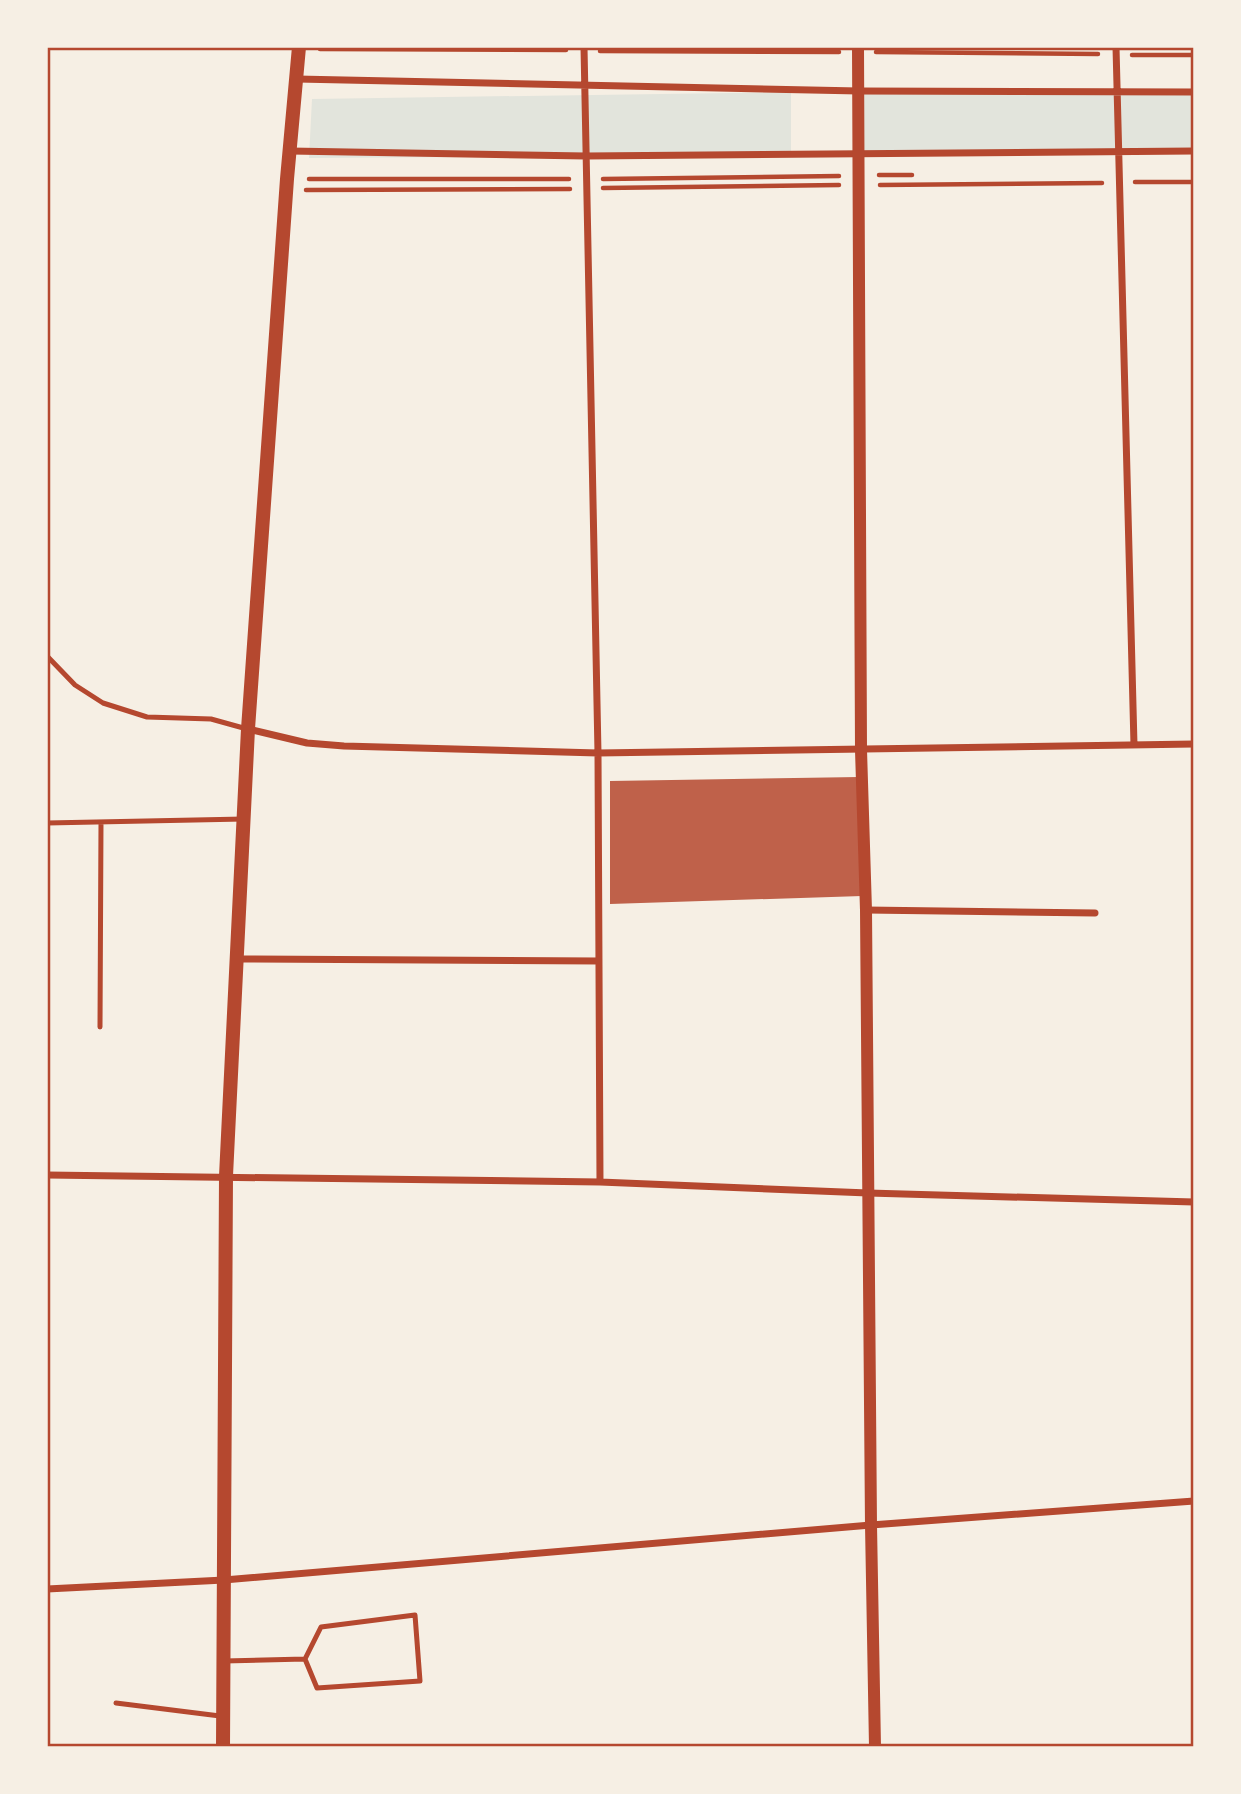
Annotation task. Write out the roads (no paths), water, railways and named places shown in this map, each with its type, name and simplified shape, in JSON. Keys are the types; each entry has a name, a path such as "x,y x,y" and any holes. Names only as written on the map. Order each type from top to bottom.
{"main road":[{"path":"223,1747 226,1176 248,729 286,184 299,48"}],"street":[{"path":"584,49 598,753 600,1182"},
{"path":"858,50 861,750 866,910 875,1747"},
{"path":"1116,51 1134,745"},
{"path":"298,79 859,91 1194,92"},
{"path":"290,151 586,156 1194,151"},
{"path":"248,729 307,743 344,746 598,753 1194,744"},
{"path":"866,910 1095,913"},
{"path":"237,959 599,961"},
{"path":"47,1175 600,1182 1194,1202"},
{"path":"47,1588 224,1580 871,1525 1194,1501"}],"lane":[{"path":"47,656 75,685 103,703 147,717 211,719 248,729"},
{"path":"47,823 244,819"},
{"path":"100,1027 101,822"},
{"path":"415,1615 420,1681 317,1688 305,1659 321,1627 415,1615"},
{"path":"224,1661 305,1659"},
{"path":"116,1703 223,1717"}]}
